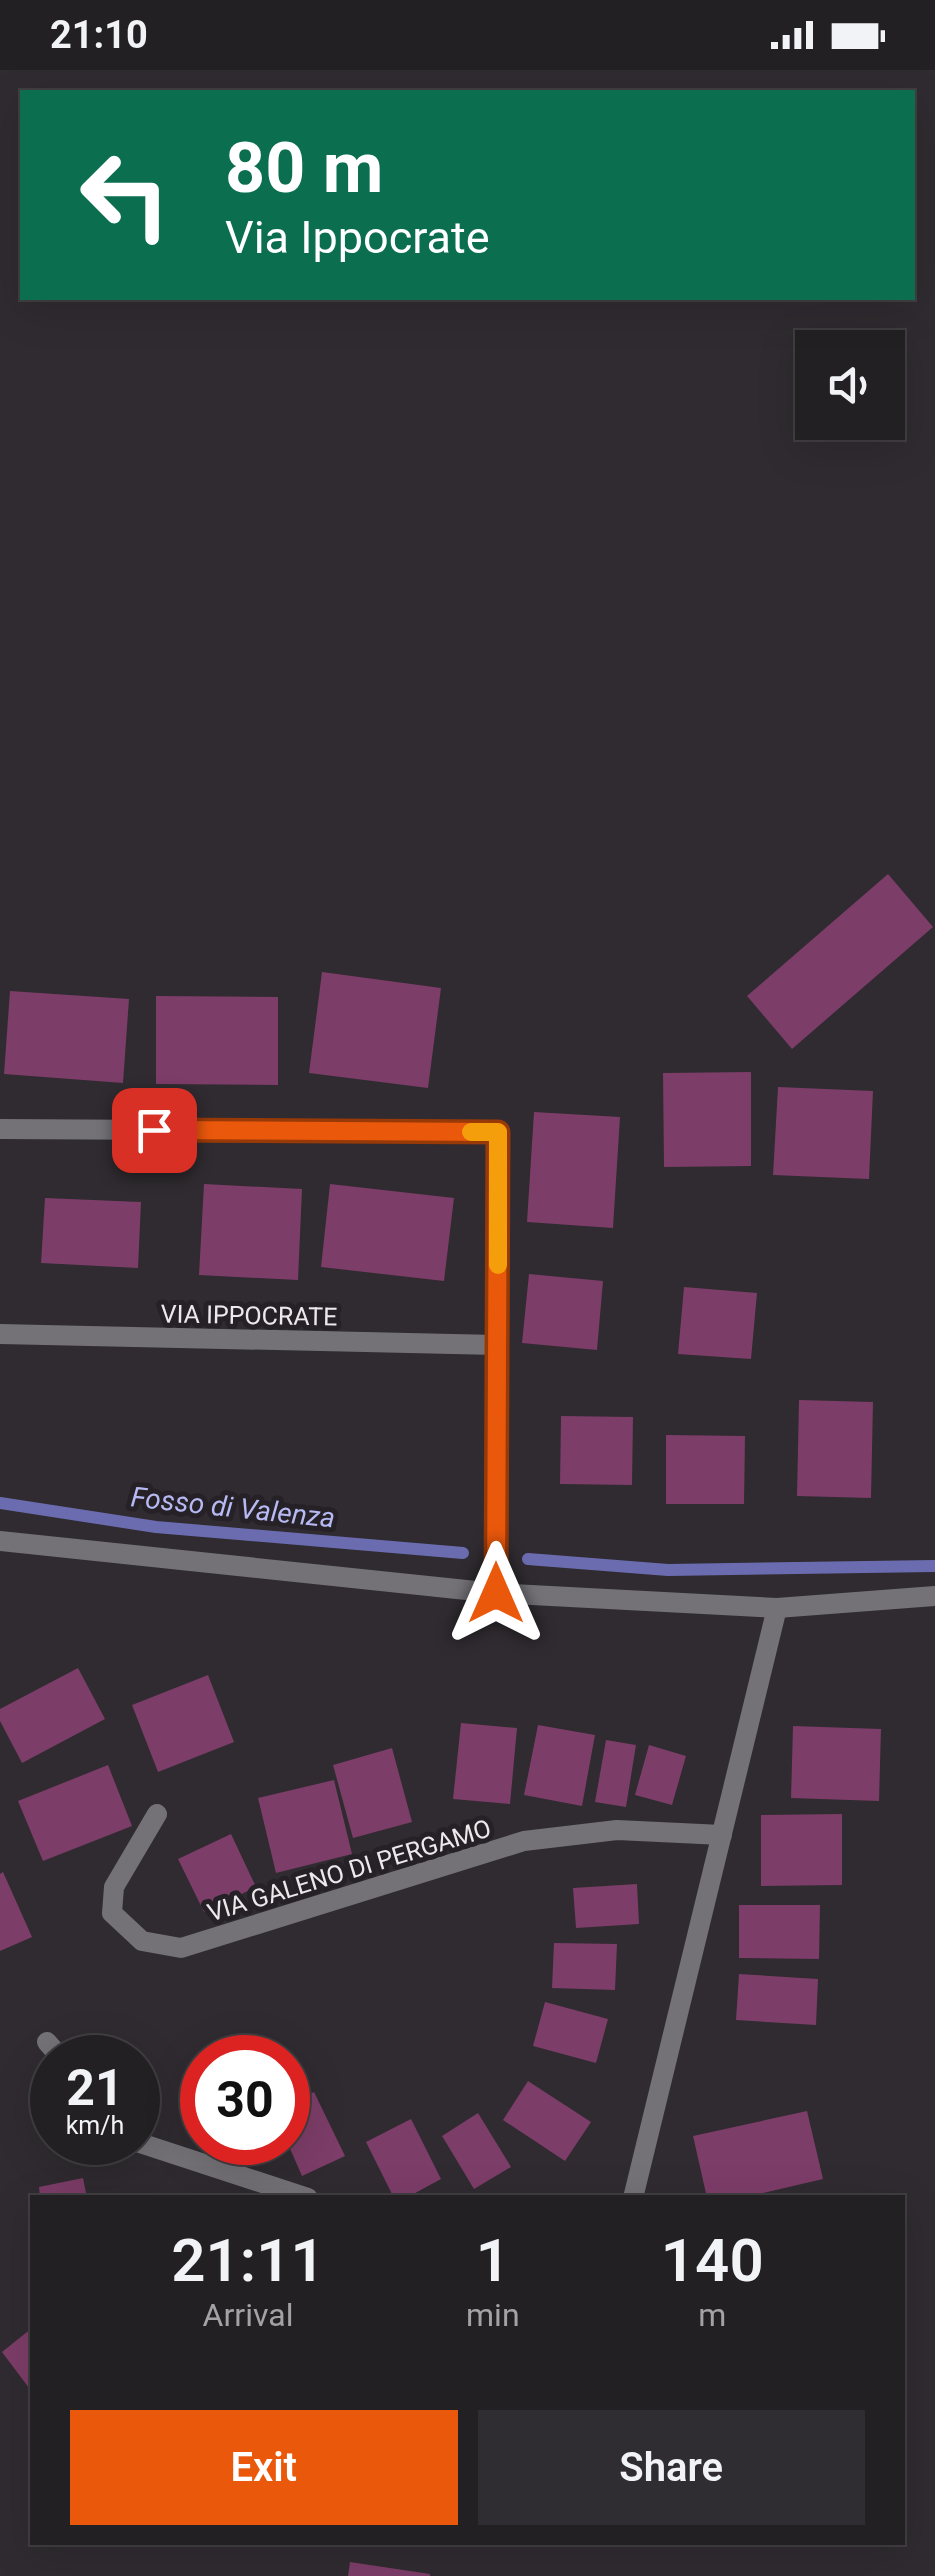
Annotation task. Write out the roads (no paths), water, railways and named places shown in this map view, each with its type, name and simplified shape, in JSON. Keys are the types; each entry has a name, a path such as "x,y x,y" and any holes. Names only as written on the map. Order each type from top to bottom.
{"street":[{"path":"0,1130 498,1132 496,1593"},
{"name":"VIA IPPOCRATE","path":"0,1334 497,1345"},
{"path":"0,1540 496,1593 777,1608 935,1596"},
{"path":"634,2195 777,1608"},
{"name":"VIA GALENO DI PERGAMO","path":"156,1814 114,1888 112,1913 142,1940 180,1948 524,1841 617,1830 722,1835"},
{"path":"160,2150 299,2195"}],"waterway":[{"name":"Fosso di Valenza","path":"0,1503 156,1527 463,1553"},
{"name":"Fosso di Valenza","path":"528,1559 668,1570 935,1566"}]}
